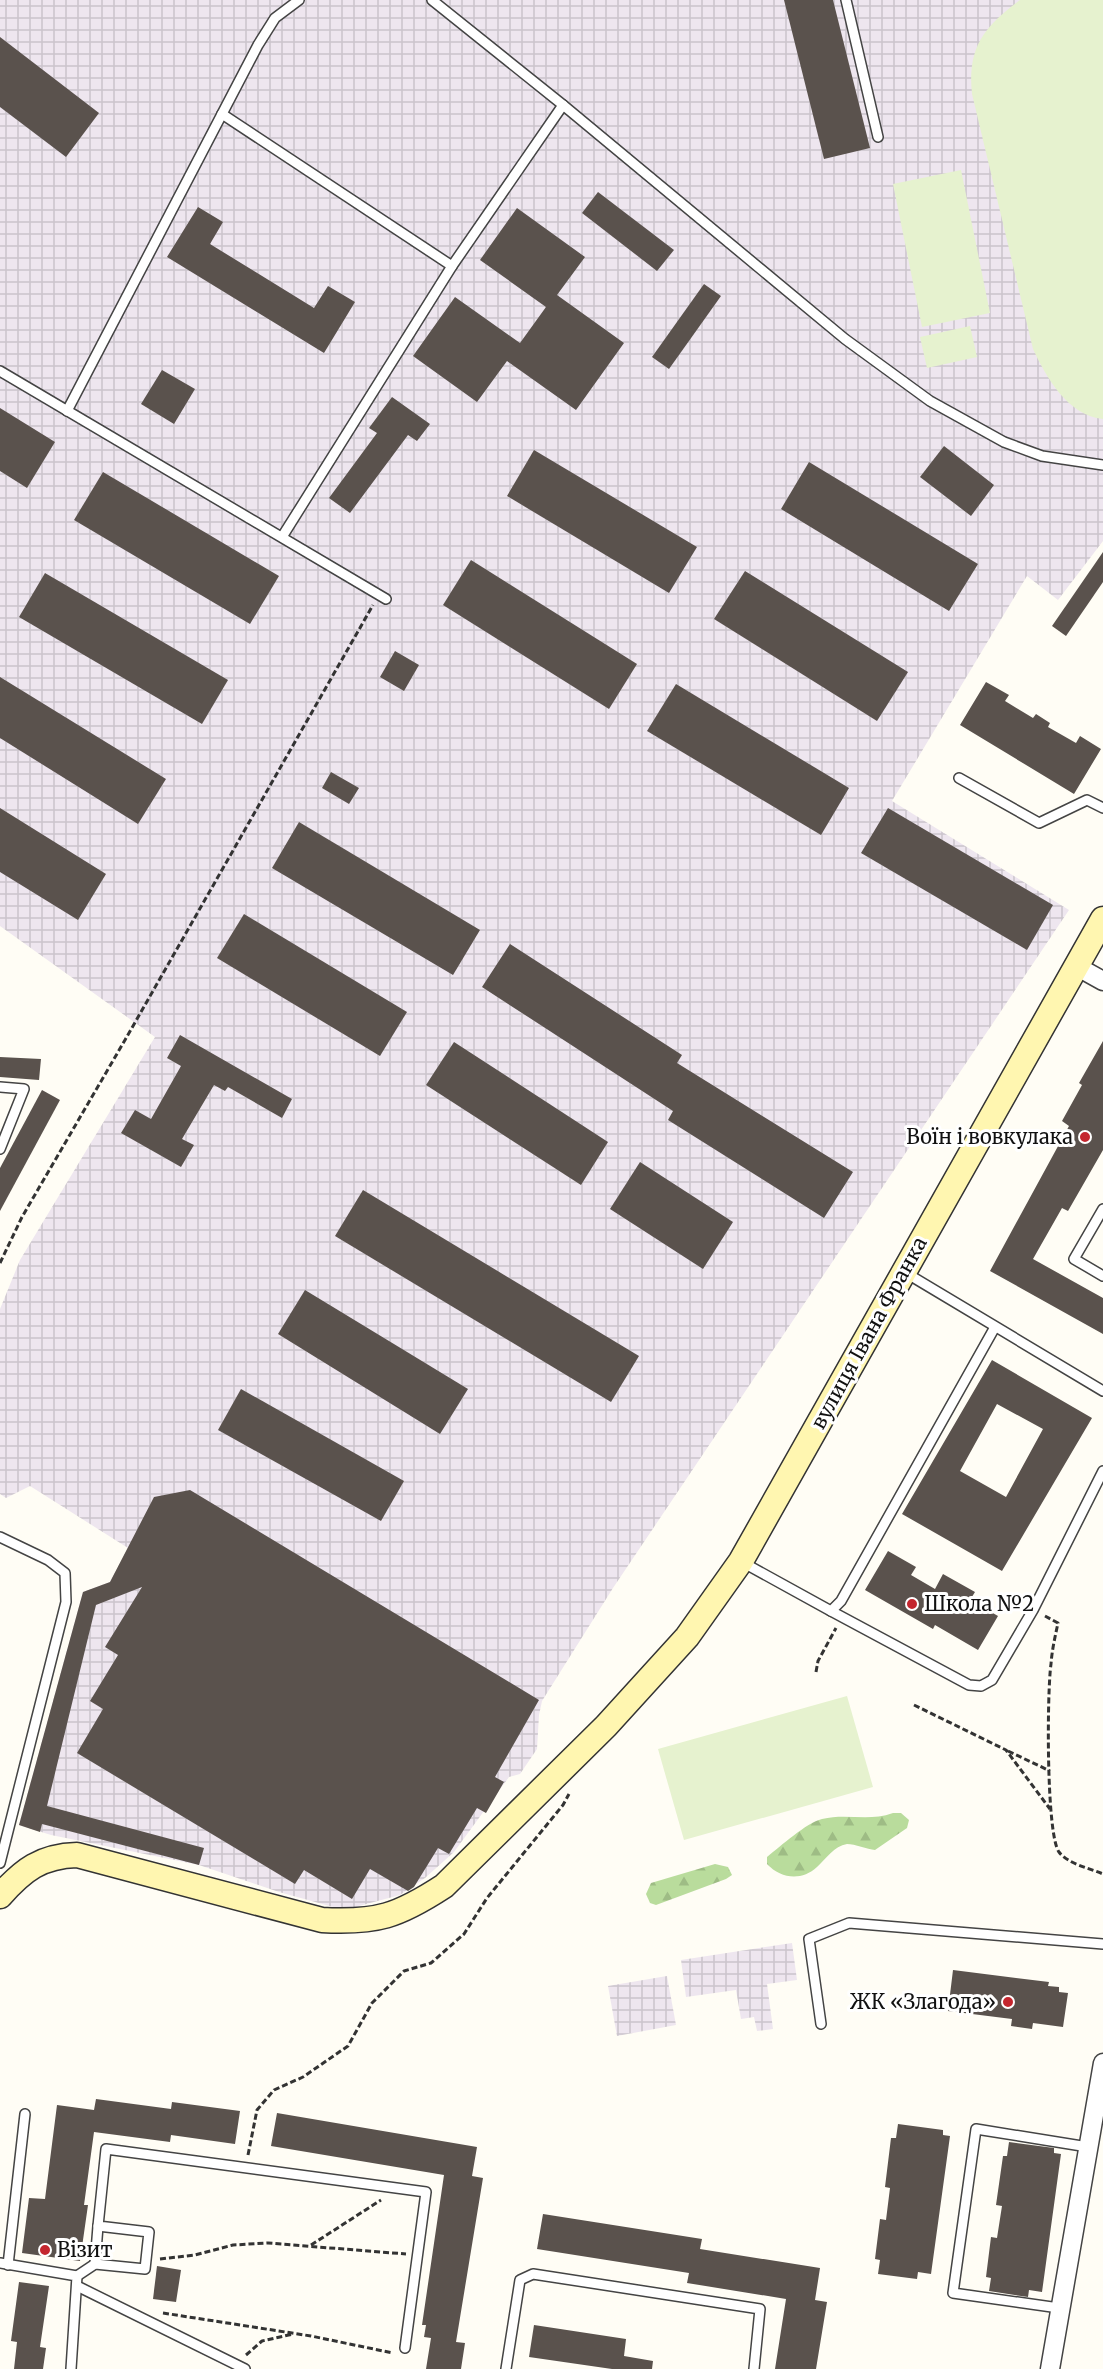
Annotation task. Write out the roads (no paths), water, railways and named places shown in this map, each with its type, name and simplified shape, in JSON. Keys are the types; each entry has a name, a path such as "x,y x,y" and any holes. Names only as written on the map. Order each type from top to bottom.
{"main road":[{"name":"вулиця Івана Франка","path":"0,1896 15,1879 44,1859 59,1855 77,1855 322,1920 358,1922 385,1916 415,1905 444,1886 606,1726 687,1637 741,1561 1103,919"}],"street":[{"path":"1076,966 1103,981"},
{"path":"1050,2369 1103,2063"}],"lane":[{"path":"67,411 258,45 275,18 299,0"},
{"path":"432,0 563,105 845,339 930,401 1013,446 1042,456 1103,465"},
{"path":"846,0 878,137"},
{"path":"282,537 452,266 563,105"},
{"path":"222,114 452,266"},
{"path":"0,371 382,597"},
{"path":"959,778 1040,823 1087,800 1103,808"},
{"path":"0,1087 24,1089 1,1143"},
{"path":"1103,1209 1074,1259 1103,1276"},
{"path":"904,1272 1103,1391"},
{"path":"831,1611 841,1601 995,1327"},
{"path":"741,1561 969,1685 981,1686 992,1680 1033,1610 1103,1471"},
{"path":"0,1537 48,1560 65,1573 66,1602 0,1863"},
{"path":"821,2024 809,1939 849,1923 1103,1944"},
{"path":"25,2114 4,2264 77,2276 95,2264 145,2269 149,2232 98,2226"},
{"path":"1059,2308 953,2293 976,2129 1088,2147"},
{"path":"95,2264 106,2149 426,2192 405,2348"},
{"path":"506,2369 520,2280 533,2274 760,2309 754,2369"},
{"path":"71,2369 77,2276"},
{"path":"77,2286 241,2366"}],"place":[{"name":"Воїн і вовкулака","path":"1085,1137"},
{"name":"Школа №2","path":"912,1604"},
{"name":"ЖК «Злагода»","path":"1008,2002"},
{"name":"Візит","path":"45,2250"}]}
